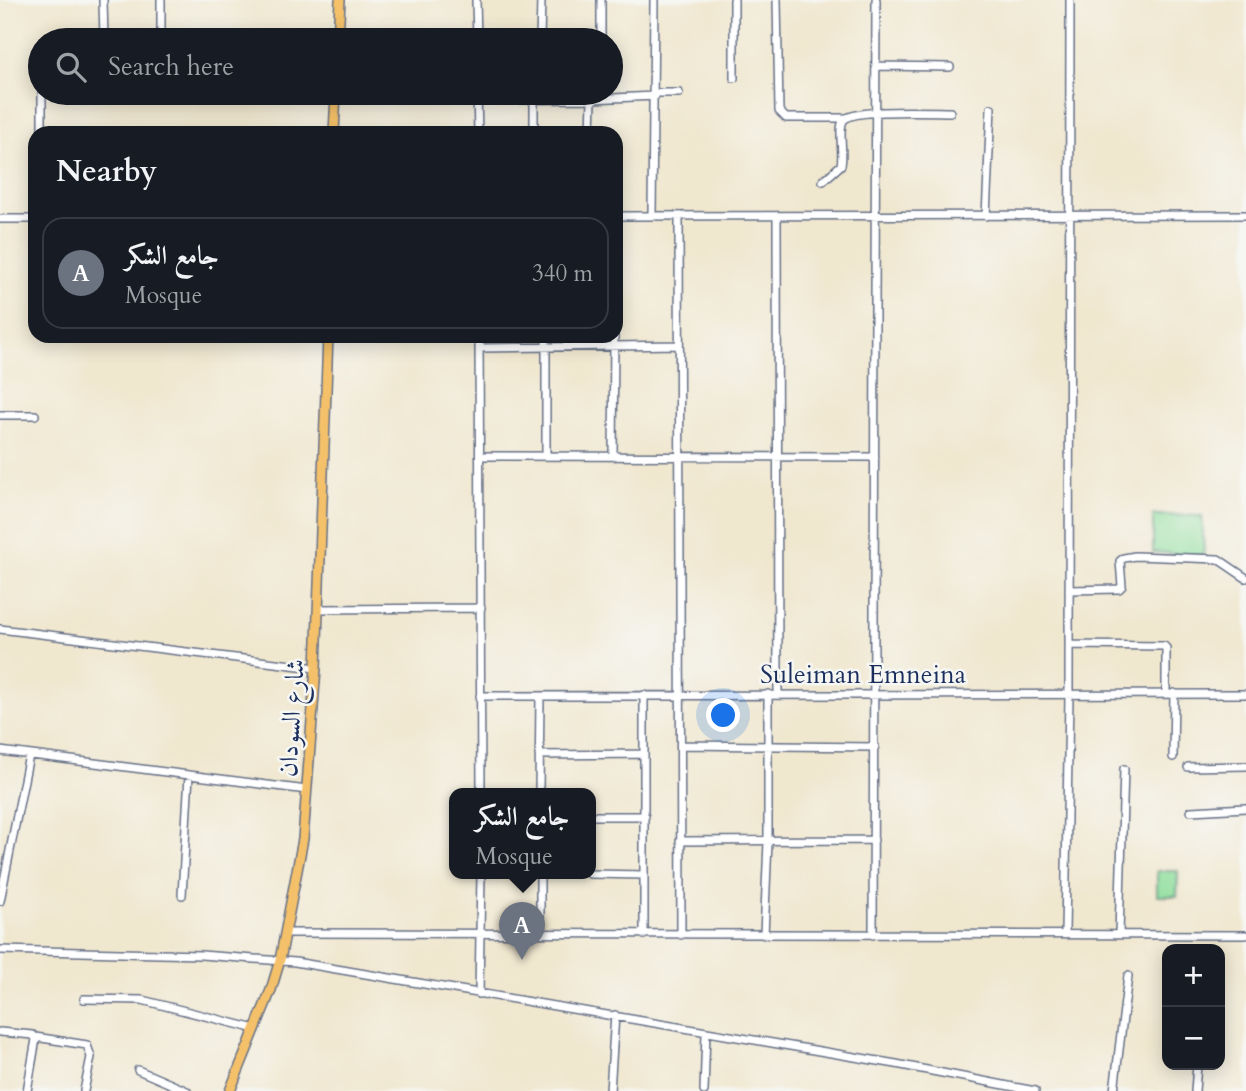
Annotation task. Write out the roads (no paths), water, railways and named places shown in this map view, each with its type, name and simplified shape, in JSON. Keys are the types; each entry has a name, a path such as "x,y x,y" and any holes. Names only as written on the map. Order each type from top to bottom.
{"main road":[{"path":"339,28 340,0"},
{"path":"334,126 335,105"},
{"name":"شارع السودان","path":"230,1091 281,960 301,858 316,668 328,343"}],"street":[{"path":"103,0 104,28"},
{"path":"161,0 161,28"},
{"path":"476,0 477,28"},
{"path":"540,28 541,0"},
{"path":"601,0 601,28"},
{"path":"652,216 654,0"},
{"path":"734,0 734,78"},
{"path":"776,0 779,111 786,118 846,118 876,113 950,112"},
{"path":"873,935 876,0"},
{"path":"1065,934 1069,696 1070,0"},
{"path":"876,66 950,66"},
{"path":"623,96 679,93"},
{"path":"42,105 42,126"},
{"path":"477,105 478,126"},
{"path":"535,126 536,105"},
{"path":"591,126 592,105"},
{"path":"986,216 990,107"},
{"path":"823,181 841,164 842,127 846,118"},
{"path":"623,216 1246,215"},
{"path":"679,216 681,935"},
{"path":"777,217 778,694"},
{"path":"0,219 28,219"},
{"path":"480,343 481,788"},
{"path":"546,343 546,456"},
{"path":"613,456 614,343"},
{"path":"480,348 679,345"},
{"path":"0,415 35,415"},
{"path":"480,456 875,457"},
{"path":"1069,590 1119,589 1122,586 1120,561 1135,556 1218,559 1246,578"},
{"path":"318,609 481,608"},
{"path":"0,629 316,668"},
{"path":"1069,645 1166,648 1173,758"},
{"path":"764,935 768,842 768,694"},
{"name":"Suleiman Emneina","path":"480,696 1246,694"},
{"path":"644,695 644,935"},
{"path":"540,696 540,788"},
{"path":"681,745 875,747"},
{"path":"0,751 307,790"},
{"path":"539,755 644,754"},
{"path":"0,901 3,871 29,755"},
{"path":"1188,767 1246,766"},
{"path":"1119,934 1124,769"},
{"path":"182,895 189,775"},
{"path":"1191,811 1246,808"},
{"path":"596,816 645,816"},
{"path":"680,841 874,840"},
{"path":"596,874 643,875"},
{"path":"479,994 481,879"},
{"path":"540,879 540,933"},
{"path":"287,933 1246,935"},
{"path":"0,950 187,954 281,960 615,1015 1035,1091"},
{"path":"1114,1091 1128,976"},
{"path":"84,999 142,1000 256,1029"},
{"path":"610,1091 615,1015"},
{"path":"0,1032 87,1045 91,1057 85,1091"},
{"path":"704,1091 706,1033"},
{"path":"27,1091 35,1037"},
{"path":"138,1070 187,1091"},
{"path":"1195,1091 1197,1070"}],"place":[{"name":"جامع الشكر","path":"522,960"}]}
